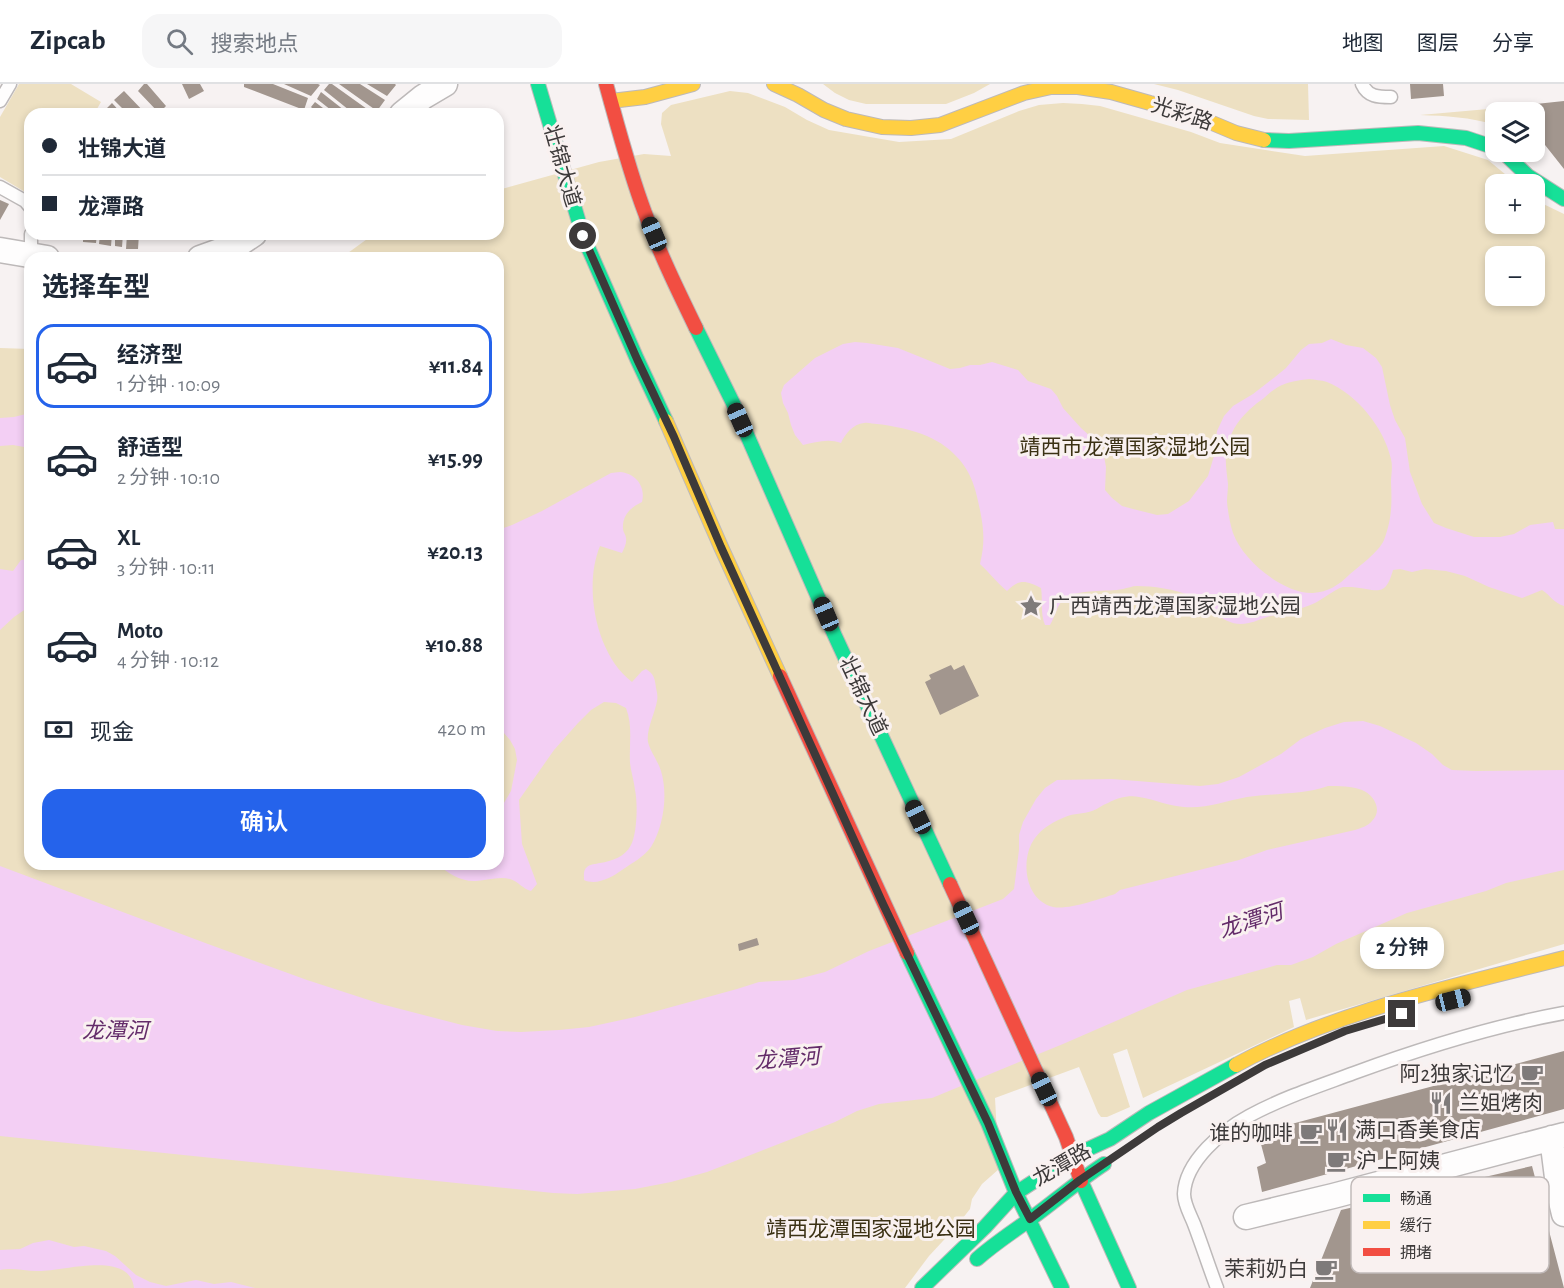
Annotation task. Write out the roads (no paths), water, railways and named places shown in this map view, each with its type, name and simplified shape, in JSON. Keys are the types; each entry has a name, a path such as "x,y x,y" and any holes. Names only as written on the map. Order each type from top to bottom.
{"main road":[{"name":"壮锦大道","path":"538,84 583,236 883,904 988,1123 1016,1192"},
{"name":"壮锦大道","path":"606,84 624,151 645,214 680,296 733,403 835,636 1044,1089 1072,1156"},
{"path":"611,101 645,97 693,84"},
{"name":"光彩路","path":"774,84 846,119 882,127 911,128 940,125 1024,93 1051,87 1078,87 1112,92 1179,109 1236,133 1268,141 1418,133 1466,138 1485,144"},
{"path":"1513,162 1528,176 1564,199"},
{"name":"龙潭路","path":"922,1288 985,1227 1016,1192 1072,1156 1110,1139 1149,1113 1257,1054 1339,1020 1438,990 1564,958"},
{"path":"1328,1039 1366,1025"},
{"path":"1072,1156 1080,1180 1129,1288"},
{"name":"龙潭路","path":"970,1266 996,1242 1110,1160"},
{"path":"1016,1192 1062,1288"}],"street":[{"path":"409,108 441,85"},
{"path":"217,252 245,240"},
{"path":"0,250 37,249"},
{"path":"1406,1177 1558,1137 1559,1193 1564,1214"},
{"path":"1246,1217 1351,1192"}],"lane":[{"path":"0,100 10,84"},
{"path":"1362,84 1374,97 1391,97"},
{"path":"0,187 24,200"},
{"path":"1217,1288 1188,1211 1184,1194 1188,1175 1198,1158 1227,1130 1248,1116 1302,1092 1402,1056 1528,1019 1564,1013"}],"water":[{"path":"1331,339 1363,348 1376,358 1382,367 1390,405 1405,438 1410,472 1422,504 1434,523 1474,537 1500,537 1514,534 1530,525 1553,522 1555,529 1564,529 1564,606 1542,590 1522,598 1446,571 1425,569 1412,572 1400,569 1393,570 1383,589 1343,587 1309,605 1248,623 1227,621 1184,594 1164,588 1137,586 1071,595 1060,604 1050,625 1045,625 1041,588 1019,582 1007,591 980,564 983,530 976,493 968,472 953,453 937,441 918,432 867,423 853,427 841,443 827,441 803,445 795,435 781,393 784,385 815,358 843,344 855,342 898,348 950,369 992,362 1018,370 1028,381 1051,389 1063,408 1100,445 1106,467 1105,490 1112,498 1122,506 1157,515 1168,514 1189,501 1208,476 1214,456 1217,431 1224,416 1233,406 1275,377 1309,344 1322,343","holes":["1309,379 1327,382 1338,387 1359,403 1376,424 1387,447 1392,468 1390,518 1381,545 1337,585 1328,590 1313,593 1302,592 1278,582 1255,565 1238,544 1228,510 1226,460 1231,435 1239,421 1250,409 1282,385"]},
{"path":"24,414 24,447 0,446 0,418"},
{"path":"611,473 625,473 635,478 641,486 643,496 642,502 631,509 624,520 623,529 626,540 622,553 600,546 595,563 593,600 602,638 609,655 620,670 632,682 646,669 655,679 657,699 648,732 648,742 663,780 664,810 659,830 651,847 638,860 604,880 589,882 584,880 584,871 588,866 614,860 625,853 631,845 636,826 635,787 630,763 628,715 626,708 616,703 604,702 591,710 554,750 519,800 522,844 537,884 531,891 506,878 470,881 460,878 445,870 504,870 504,803 511,791 517,760 515,749 504,733 504,528 542,511"},
{"path":"21,560 24,560 24,610 0,630 0,569 13,571"},
{"name":"龙潭河","path":"1363,721 1380,726 1416,743 1452,770 1564,770 1564,870 1506,883 1486,891 1407,913 1291,965 1277,965 1187,990 932,1098 879,1104 707,1172 635,1189 577,1194 553,1193 0,1136 0,866 307,980 381,1004 462,1025 497,1031 521,1032 589,1027 635,1017 759,982 794,980 825,972 869,951 1003,899 1014,889 1019,835 1023,822 1036,799 1045,788 1057,780 1112,779 1200,786 1218,784 1239,777 1281,754 1301,739 1344,722","holes":["1328,786 1345,786 1366,792 1376,803 1375,817 1366,826 1355,830 1267,850 1239,860 1120,890 1115,894 1075,906 1060,908 1043,903 1031,887 1026,867 1027,856 1038,834 1061,819 1092,811 1115,800 1135,796 1178,806 1200,807 1247,797 1298,792"]},
{"path":"49,1240 74,1247 84,1246 106,1251 136,1275 166,1286 196,1280 214,1284 231,1282 255,1288 134,1288 130,1276 121,1269 108,1266 93,1265 37,1271 0,1270 0,1250 20,1249 33,1243"}],"place":[{"name":"广西靖西龙潭国家湿地公园","path":"1031,606"},
{"name":"阿2独家记忆","path":"1532,1074"},
{"name":"兰姐烤肉","path":"1441,1103"},
{"name":"满口香美食店","path":"1337,1130"},
{"name":"谁的咖啡","path":"1311,1133"},
{"name":"沪上阿姨","path":"1338,1161"},
{"name":"茉莉奶白","path":"1326,1269"}],"park label":[{"name":"靖西市龙潭国家湿地公园","path":"1135,447"},
{"name":"靖西龙潭国家湿地公园","path":"871,1229"}]}
